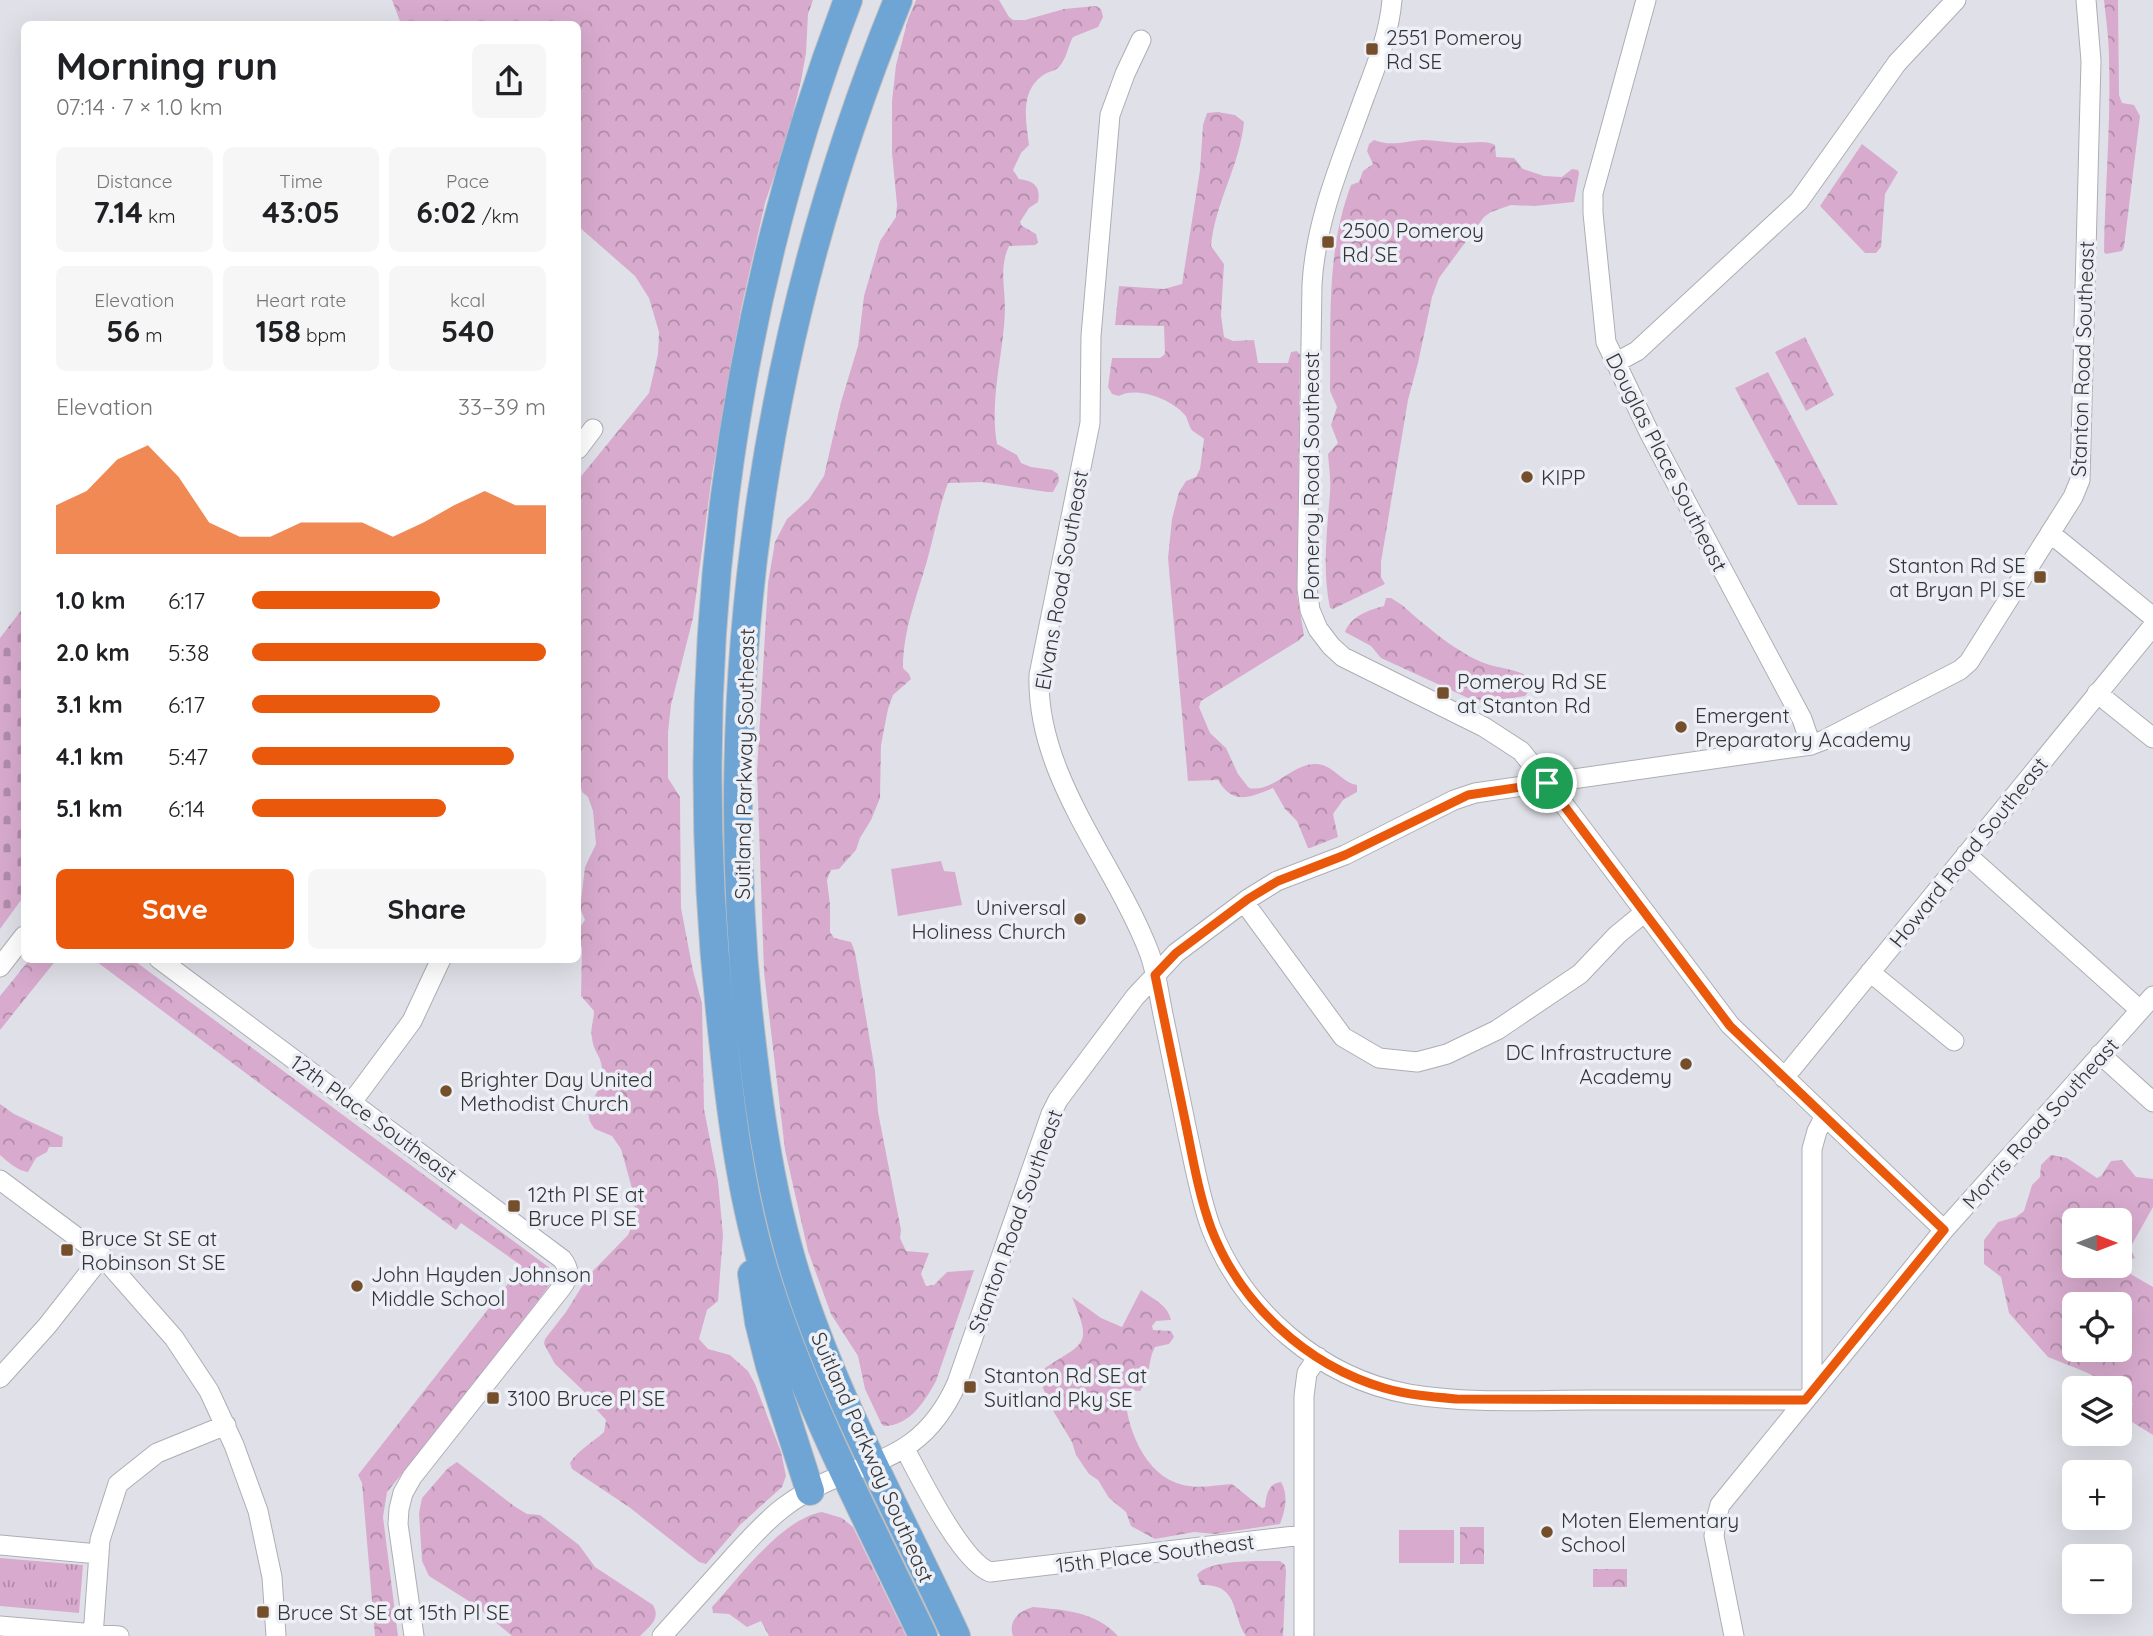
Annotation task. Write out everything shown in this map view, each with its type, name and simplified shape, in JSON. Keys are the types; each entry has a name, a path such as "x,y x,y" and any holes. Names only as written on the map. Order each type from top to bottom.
{"highway":[{"name":"Suitland Parkway Southeast","path":"848,0 802,137 763,283 735,425 717,570 708,710 709,865 714,959 722,1032 743,1177 764,1268 790,1346 819,1419 923,1636"},
{"name":"Suitland Parkway Southeast","path":"898,0 860,98 832,183 803,289 768,456 749,592 740,757 739,866 751,1038 768,1155 789,1249 831,1371 872,1464 956,1636"},
{"path":"743,1177 755,1298 762,1332 775,1386 810,1491"}],"street":[{"name":"Pomeroy Road Southeast","path":"1391,0 1384,43 1326,202 1315,251 1312,285 1308,603 1312,617 1324,638 1343,657 1497,734 1521,751 1730,1026 1944,1230"},
{"name":"Douglas Place Southeast","path":"1646,0 1592,203 1604,334 1615,363 1655,444 1802,719 1811,745"},
{"path":"1615,363 1642,346 1799,201 1897,63 1956,0"},
{"name":"Stanton Road Southeast","path":"662,1636 761,1528 787,1505 810,1491 905,1449 935,1422 957,1382 1058,1100 1124,1011 1155,975 1176,953 1244,902 1278,881 1345,855 1468,795 1811,745 1965,666 1972,658 2077,489 2082,467 2091,61 2086,0"},
{"name":"Elvans Road Southeast","path":"1141,40 1125,74 1111,115 1091,336 1090,423 1051,611 1039,688 1040,712 1046,741 1067,790 1149,953 1200,1193 1215,1237 1237,1278 1266,1315 1293,1340 1345,1373 1383,1388 1447,1399 1809,1395"},
{"path":"581,445 593,429"},
{"path":"2050,533 2153,617"},
{"name":"Howard Road Southeast","path":"1784,1078 2153,626"},
{"path":"2097,693 2153,738"},
{"path":"1966,854 2147,1003"},
{"path":"1244,902 1343,1037 1379,1058 1417,1062 1447,1054 1497,1030 1580,974 1617,935 1645,912"},
{"path":"0,967 21,940"},
{"name":"12th Place Southeast","path":"170,963 562,1259 568,1269 562,1287 412,1477 403,1493 398,1524 414,1636"},
{"path":"352,1102 409,1026 439,963"},
{"path":"1870,972 1954,1041"},
{"name":"Morris Road Southeast","path":"1734,1636 1714,1536 1720,1505 1944,1230 2147,1003"},
{"path":"2100,1054 2153,1102"},
{"path":"1809,1395 1812,1149 1824,1118"},
{"path":"0,1180 102,1256 174,1338 204,1382 226,1425 251,1489 272,1577 276,1636"},
{"path":"0,1378 47,1326 102,1256"},
{"path":"1304,1636 1304,1388 1307,1373 1318,1357"},
{"path":"93,1635 98,1554 106,1516 118,1484 157,1453 226,1425"},
{"name":"15th Place Southeast","path":"905,1449 939,1513 978,1565 990,1572 1303,1535"},
{"path":"0,1545 98,1554"},
{"path":"0,1626 119,1636"}],"green space":[{"path":"392,0 813,0 808,14 801,81 786,141 765,203 741,309 712,475 693,618 671,705 668,732 668,778 680,797 681,908 702,1003 704,1109 718,1181 723,1235 718,1301 707,1310 699,1339 708,1349 730,1355 748,1371 781,1452 786,1476 782,1487 740,1525 706,1564 699,1562 629,1507 572,1469 570,1463 574,1458 604,1432 606,1420 595,1408 591,1398 555,1364 544,1344 589,1275 628,1235 634,1221 635,1199 621,1149 612,1136 595,1129 589,1115 591,1103 602,1079 602,1071 591,1031 594,1011 581,996 581,926 585,920 581,900 585,867 596,844 593,811 581,788 581,476 649,393 658,354 659,332 649,298 635,276 581,229 581,21 400,21"},
{"path":"916,0 999,0 1013,20 1025,20 1064,9 1096,6 1101,9 1103,17 1098,27 1073,37 1059,67 1045,74 1031,88 1026,106 1029,145 1021,153 1013,170 1019,179 1029,181 1037,188 1038,202 1029,208 1020,222 1036,234 1038,242 1035,245 1009,246 1003,270 1005,309 996,393 997,444 1017,455 1021,463 1052,470 1058,474 1059,481 1053,492 982,482 948,483 906,639 903,668 911,679 893,695 888,709 881,745 880,798 856,850 839,869 831,870 827,880 830,932 834,938 851,942 855,952 875,1071 878,1112 901,1230 900,1238 906,1251 929,1253 921,1274 926,1286 934,1285 947,1272 974,1270 932,1389 909,1417 902,1422 884,1426 865,1389 858,1356 831,1314 808,1251 785,1150 764,972 757,771 768,583 775,542 787,519 809,499 824,476 841,402 858,346 864,296 880,241 896,217 892,101 896,65"},
{"path":"2104,0 2118,0 2119,95 2122,103 2134,105 2140,116 2124,247 2122,251 2106,254 2109,83"},
{"path":"1207,113 1235,115 1244,122 1238,153 1213,230 1211,246 1224,264 1221,315 1224,337 1233,341 1254,340 1258,363 1288,363 1291,352 1297,351 1300,355 1297,595 1304,635 1201,701 1199,707 1210,733 1226,748 1238,774 1249,788 1266,786 1297,769 1314,764 1326,766 1357,785 1357,792 1343,800 1333,814 1338,837 1310,848 1297,821 1285,809 1273,788 1242,797 1230,793 1218,780 1188,781 1168,558 1172,519 1179,492 1186,481 1196,477 1200,469 1204,439 1192,430 1185,416 1171,403 1144,393 1134,392 1119,396 1112,394 1108,387 1112,358 1160,358 1165,354 1164,326 1115,325 1119,286 1164,289 1182,284 1200,170 1203,125"},
{"path":"1374,140 1392,143 1423,140 1487,143 1495,145 1496,157 1514,158 1523,169 1544,176 1562,177 1572,169 1578,170 1579,173 1574,202 1535,206 1511,205 1484,217 1439,278 1432,297 1408,400 1381,562 1381,577 1385,584 1333,609 1330,608 1326,565 1330,488 1328,454 1338,443 1331,425 1337,407 1330,391 1330,313 1334,261 1337,235 1351,185 1359,182 1363,171 1373,164 1367,151"},
{"path":"1862,144 1898,172 1885,194 1881,247 1876,253 1865,253 1820,206"},
{"path":"1805,337 1834,395 1806,411 1775,352"},
{"path":"1768,372 1838,505 1798,505 1735,388"},
{"path":"1386,598 1402,605 1465,654 1487,664 1522,673 1535,684 1525,696 1479,703 1381,658 1371,646 1345,632 1356,618 1384,606"},
{"path":"21,611 21,900 0,929 0,638"},
{"path":"941,861 944,871 955,872 962,905 898,916 891,869"},
{"path":"27,963 54,963 0,1030 0,996"},
{"path":"98,963 137,963 558,1274 456,1408 387,1492 383,1517 398,1636 375,1636 362,1483 358,1475 522,1266 461,1223 456,1230"},
{"path":"0,1104 14,1114 63,1137 62,1147 49,1147 47,1152 36,1158 28,1172 13,1166 0,1155"},
{"path":"2051,1155 2067,1158 2097,1178 2111,1161 2122,1160 2136,1177 2153,1179 2153,1207 2132,1244 2132,1208 2062,1208 2062,1278 2132,1278 2132,1275 2153,1287 2153,1435 2132,1422 2132,1376 2094,1376 2048,1357 2009,1313 2001,1277 1984,1264 1984,1240 1998,1222 2016,1217 2024,1211 2032,1185 2040,1177 2041,1165"},
{"path":"1141,1290 1163,1306 1171,1320 1156,1321 1152,1326 1153,1330 1171,1331 1174,1337 1169,1344 1155,1347 1146,1381 1140,1391 1125,1390 1129,1418 1139,1447 1157,1471 1169,1480 1196,1487 1232,1484 1262,1508 1265,1507 1270,1487 1281,1482 1286,1498 1280,1524 1215,1534 1194,1532 1155,1539 1131,1526 1126,1512 1109,1498 1098,1480 1089,1474 1076,1455 1072,1442 1052,1409 1043,1388 1042,1376 1045,1368 1069,1353 1081,1341 1082,1326 1072,1297 1101,1318 1122,1327"},
{"path":"457,1462 514,1506 527,1514 540,1515 579,1545 595,1567 653,1605 656,1614 651,1625 640,1636 512,1636 475,1605 429,1576 422,1561 419,1513 422,1498 448,1468"},
{"path":"822,1512 842,1518 853,1527 906,1636 769,1636 761,1621 747,1627 729,1614 713,1613 712,1607 776,1537 807,1517"},
{"path":"1460,1527 1484,1527 1484,1564 1460,1564"},
{"path":"1399,1530 1454,1530 1454,1563 1399,1563"},
{"path":"0,1558 83,1565 79,1613 0,1606"},
{"path":"1280,1561 1285,1565 1286,1571 1283,1636 1246,1636 1228,1595 1214,1586 1201,1585 1197,1575 1212,1566 1223,1564"},
{"path":"1593,1569 1627,1569 1627,1587 1593,1587"},
{"path":"1033,1607 1078,1613 1099,1621 1118,1636 1013,1636 1013,1621 1023,1611"}],"place":[{"name":"2551 Pomeroy Rd SE","path":"1372,49"},
{"name":"2500 Pomeroy Rd SE","path":"1328,242"},
{"name":"KIPP","path":"1527,477"},
{"name":"Stanton Rd SE at Bryan Pl SE","path":"2040,577"},
{"name":"Pomeroy Rd SE at Stanton Rd","path":"1443,693"},
{"name":"Emergent Preparatory Academy","path":"1681,727"},
{"name":"Universal Holiness Church","path":"1080,919"},
{"name":"DC Infrastructure Academy","path":"1686,1064"},
{"name":"Brighter Day United Methodist Church","path":"446,1091"},
{"name":"12th Pl SE at Bruce Pl SE","path":"514,1206"},
{"name":"Bruce St SE at Robinson St SE","path":"67,1250"},
{"name":"John Hayden Johnson Middle School","path":"357,1286"},
{"name":"Stanton Rd SE at Suitland Pky SE","path":"970,1387"},
{"name":"3100 Bruce Pl SE","path":"493,1398"},
{"name":"Moten Elementary School","path":"1547,1532"},
{"name":"Bruce St SE at 15th Pl SE","path":"263,1612"}],"route":[{"path":"1547,783 1730,1026 1944,1230 1805,1400 1457,1399 1383,1388 1336,1368 1301,1347 1287,1335 1248,1293 1232,1270 1215,1237 1200,1193 1155,975 1176,953 1248,899 1278,881 1345,855 1468,795 1547,783"}]}
